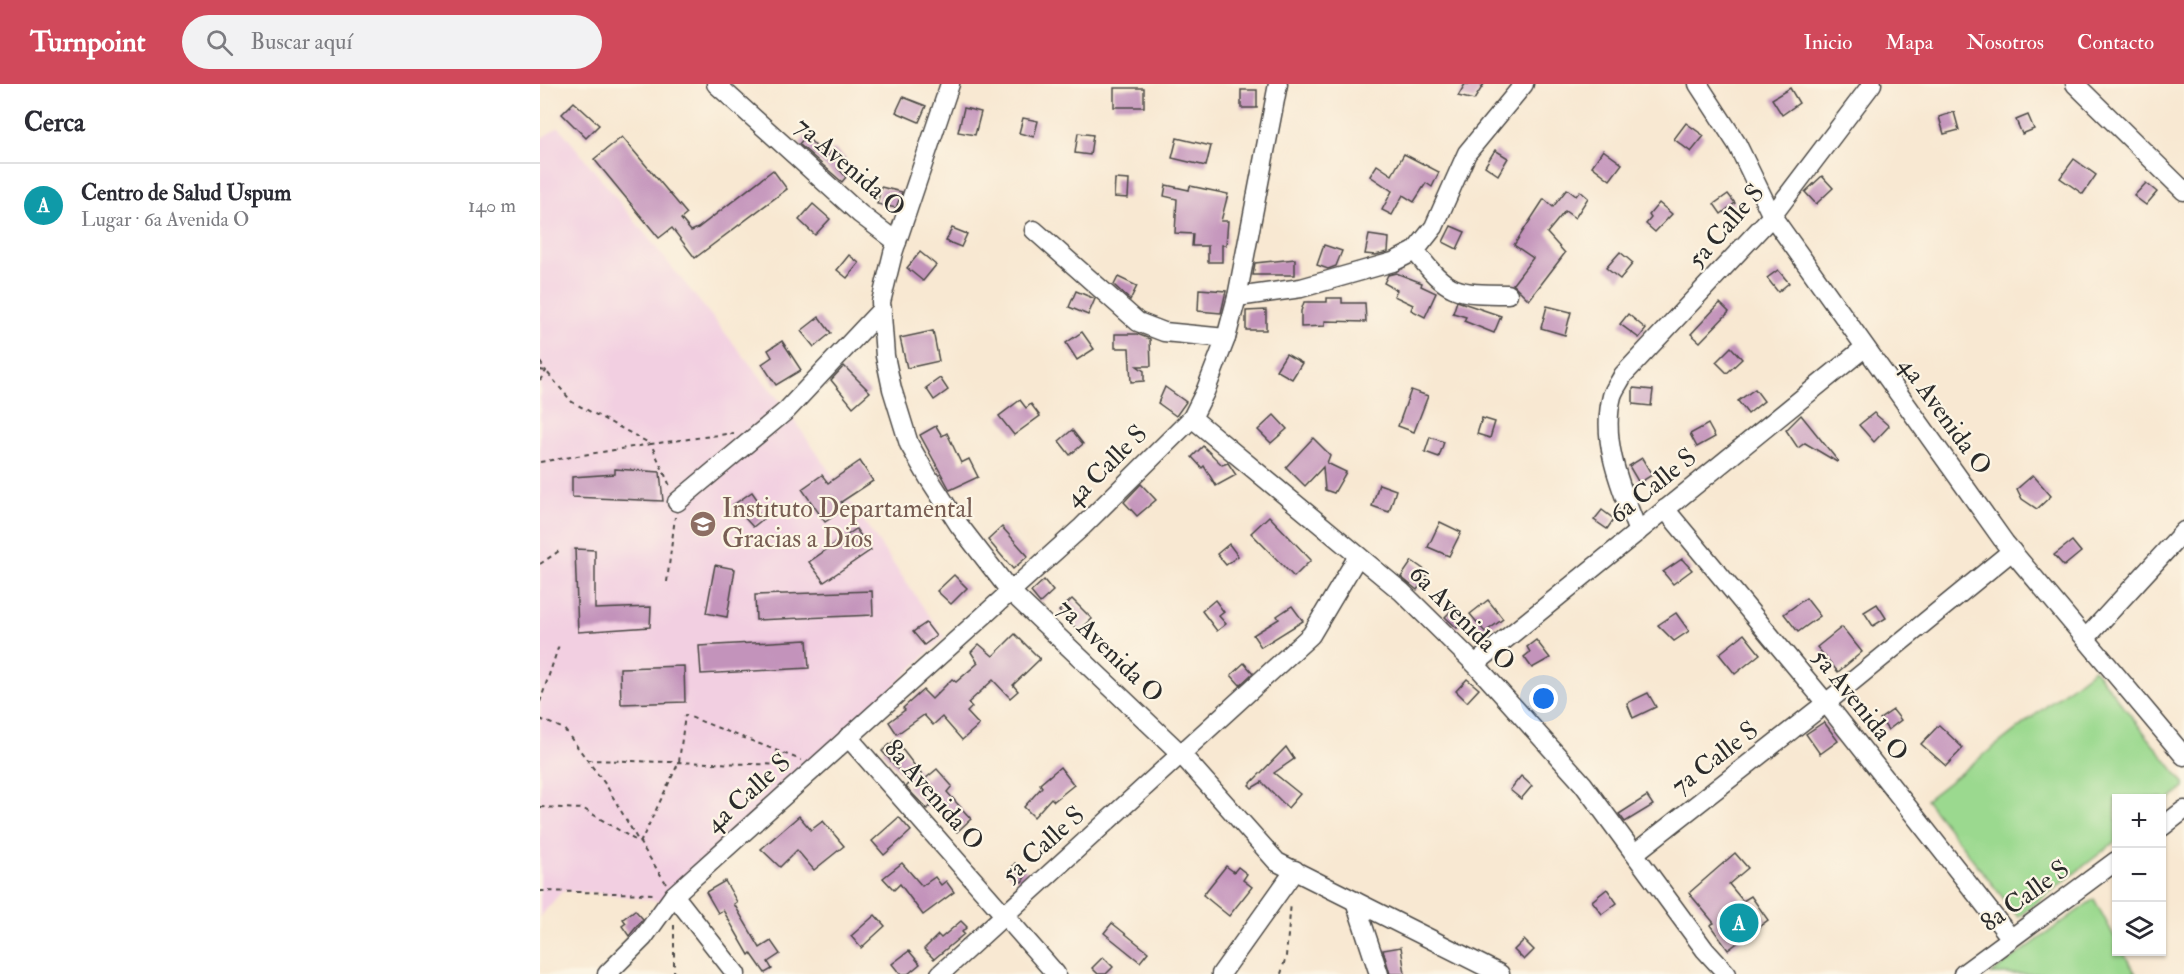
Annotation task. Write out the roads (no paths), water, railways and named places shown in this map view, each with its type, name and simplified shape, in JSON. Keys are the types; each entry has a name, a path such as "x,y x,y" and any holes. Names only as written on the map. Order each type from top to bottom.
{"street":[{"name":"7a Avenida O","path":"716,84 860,214 897,242"},
{"name":"7a Avenida O","path":"950,84 897,242 881,302 892,389 909,444 959,525 1010,591 1181,754 1277,862 1500,974"},
{"name":"4a Calle S","path":"607,974 643,938 674,895 1082,527 1192,418 1226,338 1237,297 1278,84"},
{"path":"1237,297 1301,288 1393,262 1415,251 1434,227 1467,153 1524,84"},
{"name":"4a Avenida O","path":"1698,84 1737,144 1773,216 1864,348 2012,551 2184,756"},
{"name":"5a Calle S","path":"1638,531 1614,464 1609,434 1612,396 1623,375 1773,216 1872,84"},
{"path":"2075,84 2184,191"},
{"path":"1034,231 1138,322 1164,332 1226,338"},
{"path":"1415,251 1436,278 1466,294 1508,294"},
{"path":"677,502 787,410 882,309"},
{"name":"6a Calle S","path":"1475,664 1864,348"},
{"name":"6a Avenida O","path":"1192,418 1402,592 1475,664 1583,784 1706,950 1727,974"},
{"name":"5a Avenida O","path":"1665,509 1826,703 2010,937"},
{"path":"2086,638 2184,531"},
{"name":"7a Calle S","path":"1635,853 1826,703 2012,551"},
{"name":"5a Calle S","path":"940,974 1311,635 1358,556"},
{"name":"8a Avenida O","path":"849,737 1056,974"},
{"path":"2166,824 2184,810"},
{"name":"8a Calle S","path":"1963,974 2010,937 2112,864"},
{"path":"1221,974 1295,870"},
{"path":"674,895 736,974"},
{"path":"1355,901 1379,974"}],"place":[{"name":"Instituto Departamental Gracias a Dios","path":"703,524"},
{"name":"Centro de Salud Uspum","path":"1739,923"}]}
